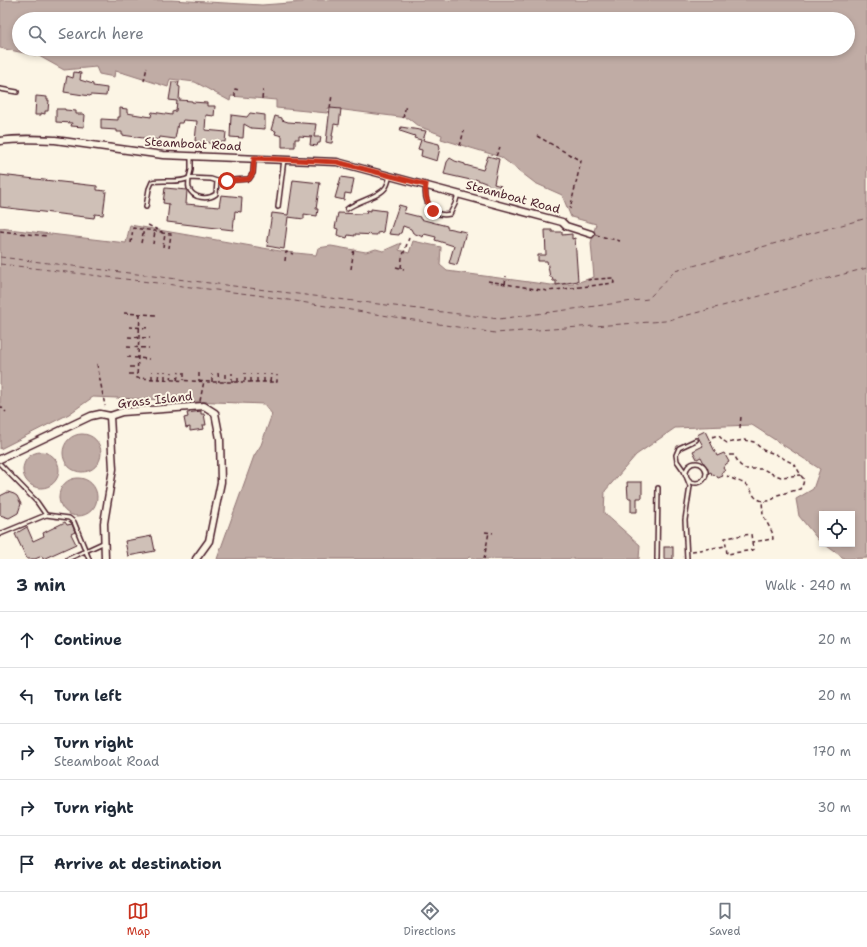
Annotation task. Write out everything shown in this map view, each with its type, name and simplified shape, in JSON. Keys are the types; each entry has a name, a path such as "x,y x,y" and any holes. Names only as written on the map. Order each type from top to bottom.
{"street":[{"name":"Steamboat Road","path":"0,141 19,139 55,140 143,153 337,162 562,222 566,226 591,234"},
{"name":"Grass Island","path":"0,459 23,447 74,425 87,417 100,414 110,416 122,412 204,406 215,413 220,439 222,482 209,541 196,559"},
{"name":"Grass Island","path":"105,559 104,523 113,469 110,416"}],"lane":[{"path":"0,89 16,92"},
{"path":"191,156 189,187 192,194 206,198 216,194 217,181"},
{"path":"146,207 149,188 152,182 159,180 183,181 189,178 211,179 217,181 249,179 253,173 254,158"},
{"path":"278,207 284,159"},
{"path":"347,209 386,188 390,175"},
{"path":"426,185 424,193 429,206 433,211 444,215 450,214 458,194"},
{"path":"687,559 685,520 690,486 686,476 687,470 694,464 701,465 705,470 705,476 699,483 690,481 686,476 677,461 676,455 679,448 696,440"},
{"path":"0,464 37,502 46,515"},
{"path":"657,559 658,488"},
{"path":"0,534 46,515 69,518 74,522 89,559"},
{"path":"68,559 104,542"}],"path":[{"path":"144,81 147,67"},
{"path":"235,97 235,89 240,90"},
{"path":"262,100 263,90"},
{"path":"330,108 332,96"},
{"path":"403,118 406,105"},
{"path":"460,146 464,130"},
{"path":"537,136 580,161 570,209"},
{"path":"496,156 500,147"},
{"path":"146,224 162,232 162,234 171,234 170,248"},
{"path":"131,243 133,228 162,232"},
{"path":"141,243 144,229"},
{"path":"0,231 47,236"},
{"path":"153,244 155,231"},
{"path":"163,247 165,234"},
{"path":"591,234 620,241"},
{"path":"401,268 402,258 409,238"},
{"path":"351,269 354,248"},
{"path":"285,261 286,252 294,254"},
{"path":"396,267 404,269"},
{"path":"505,284 506,276"},
{"path":"488,281 547,290 614,283 613,278 586,280"},
{"path":"124,313 156,315"},
{"path":"140,314 137,378 212,382 277,382 277,375"},
{"path":"129,327 150,328"},
{"path":"128,336 150,338"},
{"path":"128,347 149,348"},
{"path":"127,357 149,359"},
{"path":"97,364 105,406"},
{"path":"130,367 138,368"},
{"path":"152,370 152,379"},
{"path":"158,379 159,371"},
{"path":"165,379 166,372"},
{"path":"171,380 172,372"},
{"path":"177,380 179,372"},
{"path":"184,372 184,380"},
{"path":"199,373 199,381"},
{"path":"218,373 219,382"},
{"path":"232,373 232,382"},
{"path":"245,373 245,382"},
{"path":"129,374 138,374"},
{"path":"212,374 212,382"},
{"path":"225,374 225,382"},
{"path":"238,374 238,382"},
{"path":"251,382 252,374"},
{"path":"257,374 257,382"},
{"path":"264,374 264,382"},
{"path":"270,374 270,382"},
{"path":"200,401 204,381"},
{"path":"0,407 6,412"},
{"path":"740,428 741,416"},
{"path":"712,437 719,436 724,442 727,443 744,440 754,442 763,450 775,454 795,465 804,481 800,489 777,495 771,502 762,501 753,496 748,485 727,476"},
{"path":"730,455 734,455 740,465 745,469 763,469 781,477 801,475"},
{"path":"752,542 773,539 772,532 763,515 762,501"},
{"path":"485,532 493,533"},
{"path":"484,559 489,532"},
{"path":"751,534 752,542 753,550 727,554 725,538 751,534"},
{"path":"686,552 726,546"}],"shaded area":[{"path":"0,0 171,0 262,5 303,2 305,0 867,0 867,558 845,559 828,547 855,547 855,511 819,511 819,541 799,516 796,499 813,489 820,469 752,425 675,428 636,455 605,491 604,513 640,545 639,559 476,559 469,557 467,559 217,559 254,456 261,445 272,414 264,404 93,397 69,414 0,449 0,228 126,243 130,225 286,252 316,255 318,248 331,246 366,252 376,249 383,251 401,243 399,250 409,253 413,241 441,247 440,265 447,271 551,285 573,284 594,277 591,243 596,224 571,217 562,195 535,183 501,157 441,139 442,135 418,126 408,118 328,108 327,113 276,108 276,100 231,96 230,101 195,82 170,79 168,87 115,71 114,77 99,74 96,67 64,70 39,56 855,56 855,12 12,12 12,50 0,48"},
{"path":"82,434 92,437 98,443 101,453 98,463 92,469 82,472 72,469 66,463 63,453 66,443 72,437"},
{"path":"45,452 54,457 58,463 58,477 54,483 45,488 37,488 28,483 24,477 23,466 28,457 34,453"},
{"path":"78,478 91,484 97,497 91,510 78,516 65,510 59,497 65,484"}],"building":[{"path":"74,72 81,73 80,80 93,84 93,86 107,88 106,96 90,96 64,92 67,76 73,78"},
{"path":"172,82 179,82 179,100 207,103 207,106 215,106 214,116 206,115 205,130 226,132 225,142 210,143 195,141 197,121 183,120 182,123 178,123 175,139 160,137 159,140 143,138 122,135 122,132 117,132 117,130 101,129 101,119 118,120 118,117 120,117 120,108 127,109 127,113 151,117 152,112 172,115 172,112 176,111 177,101 169,100"},
{"path":"36,96 47,97 47,100 49,100 48,111 45,111 45,114 41,113 41,115 35,115"},
{"path":"330,108 341,109 339,125 334,124 332,143 326,142"},
{"path":"56,109 65,109 76,111 76,114 84,114 84,127 71,126 72,123 56,122"},
{"path":"250,113 265,115 265,129 251,128 244,124 243,138 230,137 231,115 247,117"},
{"path":"275,116 288,122 316,124 314,137 321,137 320,143 318,143 317,146 310,145 312,137 299,136 299,139 295,139 295,147 282,147 282,136 275,134 276,131 271,130"},
{"path":"401,127 426,131 423,140 439,144 440,148 437,161 421,156 422,150 418,149 421,140 414,138 415,136 400,131"},
{"path":"488,156 499,159 494,184 501,186 499,191 487,186 488,184 475,179 475,181 444,174 447,162 450,158 465,165 483,170"},
{"path":"0,175 97,186 97,190 106,191 103,215 95,214 94,218 0,207"},
{"path":"341,177 354,179 351,194 345,193 344,200 335,198"},
{"path":"293,180 320,183 316,209 318,209 317,216 304,214 304,219 288,217 284,249 267,246 272,213 288,215"},
{"path":"165,188 187,190 186,204 219,207 221,195 242,197 241,212 235,211 233,230 167,222 169,204 163,203"},
{"path":"399,205 406,207 404,213 447,226 447,228 466,232 457,265 449,263 454,246 435,240 436,237 424,234 423,237 413,233 411,229 403,226 399,235 389,234"},
{"path":"371,209 386,211 383,232 377,233 377,235 348,235 347,238 337,235 338,229 335,228 338,213 361,214 366,213 367,210 371,211"},
{"path":"545,230 562,232 562,235 572,234 572,239 575,238 578,281 556,285 556,281 553,281 552,277 550,277 547,261 538,261 538,255 546,255"},
{"path":"201,411 201,414 204,414 206,425 203,425 204,429 190,431 190,427 186,428 184,418 188,417 187,413"},
{"path":"705,431 717,456 724,453 729,462 723,468 725,471 721,473 723,476 718,478 714,474 712,475 711,472 709,473 701,457 697,459 693,451 703,446 697,435"},
{"path":"627,482 642,482 642,498 637,498 637,512 631,512 631,498 628,498"},
{"path":"8,492 17,496 21,504 18,513 9,518 0,515 0,496"},
{"path":"65,522 67,525 72,524 75,532 71,534 76,544 43,559 42,556 35,559 27,559 15,534 27,527 33,541 44,536 43,533"},
{"path":"152,536 155,551 128,556 125,541"},
{"path":"664,547 673,547 673,559 664,559"}],"ferry route":[{"path":"0,257 499,319 648,299 675,271 867,218"},
{"path":"0,264 257,295 495,333 665,321 867,268"}],"route":[{"path":"227,181 249,179 253,173 254,158 337,162 426,185 424,193 429,206 433,211"}]}
